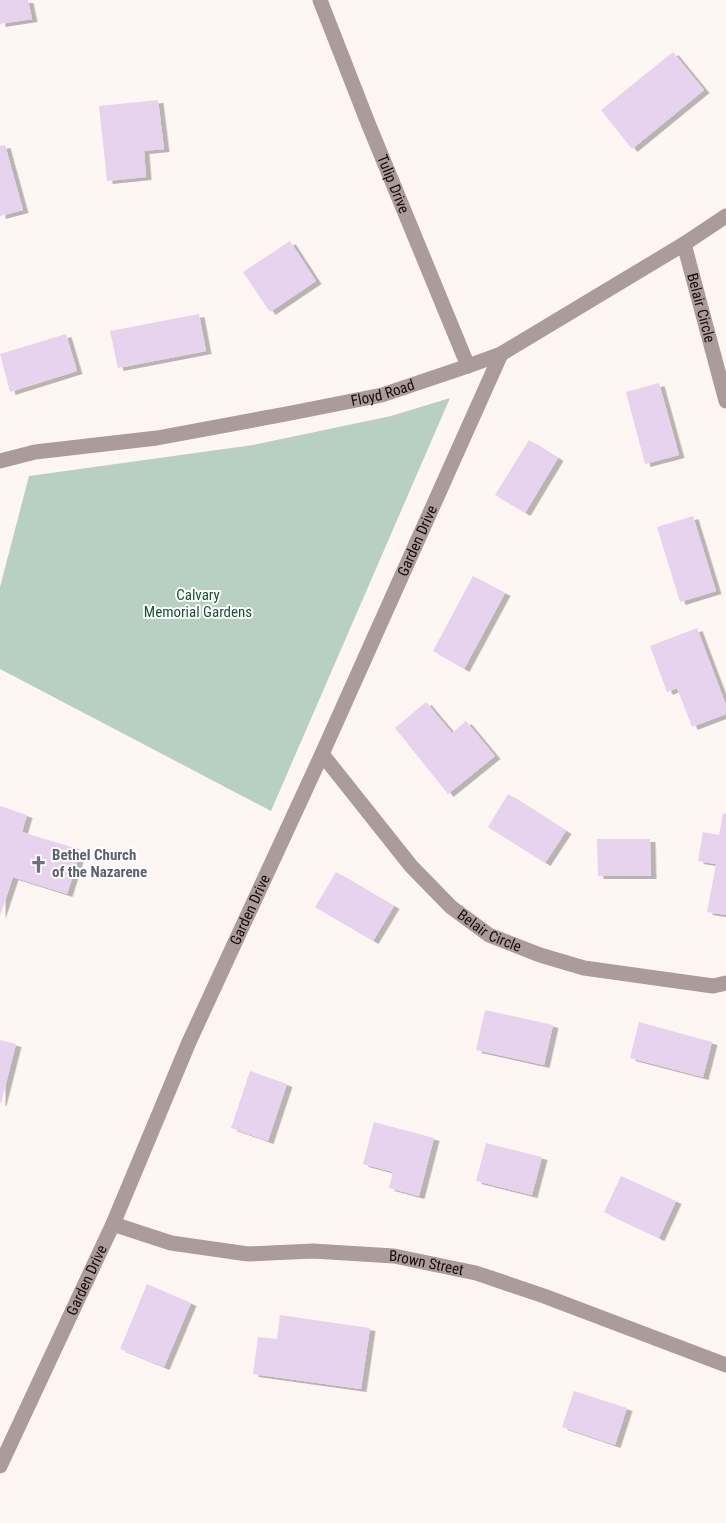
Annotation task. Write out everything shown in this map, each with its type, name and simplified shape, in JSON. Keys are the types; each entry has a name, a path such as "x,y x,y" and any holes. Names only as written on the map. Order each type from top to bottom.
{"street":[{"name":"Tulip Drive","path":"320,0 368,123 468,366"},
{"name":"Floyd Road","path":"0,461 35,452 157,438 315,408 382,394 468,366 501,354 684,244 726,216"},
{"name":"Belair Circle","path":"684,244 726,401"},
{"name":"Garden Drive","path":"0,1466 113,1224 189,1042 322,754 501,354"},
{"name":"Belair Circle","path":"322,754 412,866 451,907 489,935 540,955 584,968 713,986 726,983"},
{"name":"Brown Street","path":"113,1224 171,1243 248,1254 313,1251 394,1256 476,1274 544,1296 726,1365"}],"green space":[{"name":"Calvary Memorial Gardens","path":"450,398 271,811 0,669 0,587 29,476 253,445 391,416"}],"building":[{"path":"0,0 28,0 32,19 0,24"},
{"path":"673,52 704,90 632,149 601,110"},
{"path":"158,100 164,149 144,151 146,177 107,181 99,106"},
{"path":"5,145 23,210 0,216 0,146"},
{"path":"290,241 316,281 270,312 243,272"},
{"path":"199,314 206,351 118,368 110,331"},
{"path":"66,334 77,371 10,392 0,354"},
{"path":"659,383 679,455 645,464 626,392"},
{"path":"529,440 558,458 525,513 495,495"},
{"path":"693,516 716,591 680,602 657,527"},
{"path":"473,576 505,593 464,669 433,651"},
{"path":"697,628 726,705 726,714 692,727 677,688 667,692 650,646"},
{"path":"426,702 452,733 466,721 495,756 448,794 395,728"},
{"path":"508,794 566,831 545,863 488,827"},
{"name":"Bethel Church of the Nazarene","path":"0,806 27,815 22,832 81,850 67,894 13,877 0,916"},
{"path":"723,813 726,814 726,915 707,912 716,864 698,861 703,832 719,835"},
{"path":"597,839 650,839 651,876 598,876"},
{"path":"336,872 394,906 373,941 315,907"},
{"path":"485,1010 553,1025 544,1065 476,1050"},
{"path":"639,1022 712,1042 703,1077 630,1058"},
{"path":"0,1040 16,1044 1,1103 0,1103"},
{"path":"250,1071 287,1084 268,1141 231,1128"},
{"path":"374,1122 434,1138 419,1196 389,1188 393,1172 363,1164"},
{"path":"486,1143 542,1157 532,1195 476,1181"},
{"path":"621,1176 676,1201 659,1238 604,1212"},
{"path":"147,1284 191,1303 164,1367 120,1349"},
{"path":"280,1315 370,1328 361,1389 253,1374 258,1337 277,1339"},
{"path":"574,1391 627,1408 615,1445 562,1427"}],"place":[{"name":"Bethel Church of the Nazarene","path":"38,864"}]}
